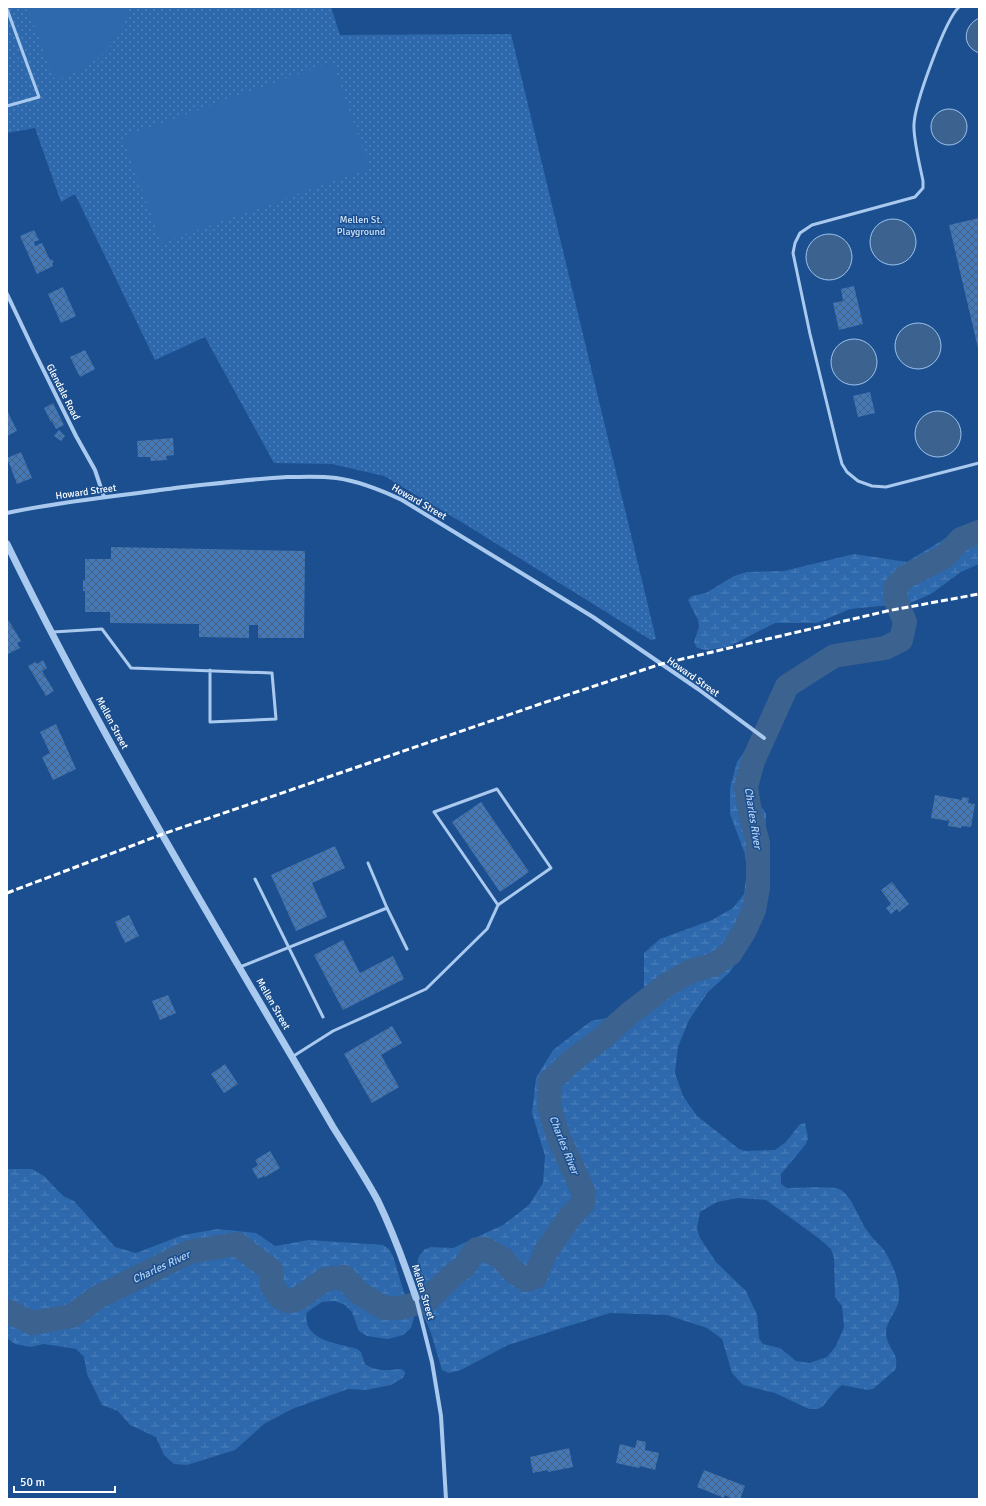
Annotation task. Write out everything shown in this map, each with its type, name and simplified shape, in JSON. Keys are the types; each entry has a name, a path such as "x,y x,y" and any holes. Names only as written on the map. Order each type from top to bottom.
{"street":[{"name":"Glendale Road","path":"7,294 76,436 95,470 104,497"},
{"name":"Howard Street","path":"7,513 104,497 254,479 308,476 337,478 379,489 430,516 593,617 698,689 764,738"},
{"name":"Mellen Street","path":"7,544 51,632 134,786 378,1201 397,1245 416,1298 432,1362 441,1416 446,1499"}],"lane":[{"path":"959,7 952,17 941,42 915,113 914,126 923,188 915,197 812,226 800,233 795,243 793,253 830,419 842,464 847,472 858,481 872,486 886,487 979,463"},
{"path":"7,9 39,97 7,106"},
{"path":"51,632 102,629 131,668 210,670 272,673 276,719 210,722 210,670"},
{"path":"292,1057 333,1031 426,989 487,929 498,905 551,868 497,789 434,812 498,905"},
{"path":"368,863 406,949"},
{"path":"255,879 322,1017"},
{"path":"240,967 387,908"}],"green space":[{"name":"Mellen St. Playground","path":"7,7 331,7 340,35 511,34 656,639 651,640 468,526 384,476 332,464 274,463 205,337 155,360 75,194 61,202 35,128 7,133"},
{"path":"27,7 129,7 125,21 119,33 102,54 81,70 55,80"},
{"path":"332,62 370,168 161,243 123,137"},
{"path":"979,526 979,564 961,572 931,594 910,603 850,609 817,623 775,623 728,647 707,650 697,648 694,642 699,627 698,620 688,600 692,596 706,593 734,576 747,572 784,571 854,554 907,562 959,530"},
{"path":"746,749 756,749 758,755 754,793 756,801 766,814 764,892 762,908 749,944 729,973 708,992 689,1020 678,1047 675,1073 683,1096 697,1116 739,1149 745,1151 775,1150 786,1142 800,1124 805,1123 808,1138 806,1144 781,1174 781,1184 787,1188 814,1187 839,1189 851,1201 863,1225 884,1250 895,1272 899,1289 897,1308 888,1324 886,1333 888,1343 896,1359 895,1370 873,1389 867,1390 842,1385 823,1406 818,1409 809,1409 775,1393 743,1385 732,1373 722,1339 707,1328 667,1315 610,1313 508,1345 461,1370 449,1373 442,1370 431,1333 423,1314 426,1299 425,1291 416,1270 419,1256 425,1249 431,1247 453,1248 503,1225 529,1205 543,1183 545,1156 532,1113 536,1078 553,1050 591,1021 617,1016 636,1001 644,988 644,953 660,939 712,920 733,908 744,894 747,871 745,854 730,814 730,788 737,762","holes":["738,1198 766,1200 817,1237 831,1249 834,1258 835,1297 842,1306 844,1327 836,1346 827,1357 809,1363 796,1361 780,1348 763,1344 759,1338 757,1315 746,1291 716,1262 700,1238 697,1229 700,1212 717,1202"]},
{"path":"7,1169 32,1169 44,1176 63,1196 74,1201 115,1247 136,1253 183,1235 218,1229 256,1233 275,1246 309,1240 383,1245 389,1249 393,1256 406,1299 413,1308 414,1317 411,1328 403,1335 388,1339 367,1336 359,1331 352,1312 345,1305 335,1301 322,1302 307,1312 307,1321 309,1329 322,1339 357,1349 361,1352 365,1364 369,1367 382,1370 401,1369 405,1373 403,1378 391,1385 366,1390 348,1389 292,1409 264,1424 235,1450 187,1465 174,1464 164,1455 156,1437 130,1425 118,1411 102,1405 87,1374 84,1357 76,1349 44,1344 31,1347 15,1344 7,1338"}],"shaded area":[{"path":"979,18 979,53 969,46 966,36 970,26"},
{"path":"953,109 962,114 966,120 966,134 962,140 953,145 945,145 936,140 932,134 931,123 936,114 942,110"},
{"path":"893,219 906,223 912,229 916,242 912,255 906,261 893,265 880,261 874,255 870,242 874,229 880,223"},
{"path":"829,234 842,238 848,244 852,257 848,270 842,276 829,280 816,276 810,270 806,257 810,244 816,238"},
{"path":"918,323 931,327 937,333 941,346 937,359 931,365 918,369 905,365 899,359 895,346 899,333 905,327"},
{"path":"854,339 867,343 873,349 877,362 873,375 867,381 854,385 841,381 835,375 831,362 835,349 841,343"},
{"path":"938,411 951,415 957,421 961,434 957,447 951,453 938,457 925,453 919,447 915,434 919,421 925,415"}],"building":[{"path":"979,218 979,348 978,348 949,225"},
{"path":"34,230 39,240 34,242 35,246 42,243 50,260 52,259 54,262 52,263 53,266 37,274 20,236"},
{"path":"854,286 863,324 839,330 833,303 843,301 841,289"},
{"path":"63,287 76,316 61,323 48,294"},
{"path":"85,350 95,369 80,377 70,357"},
{"path":"870,392 875,413 858,417 853,396"},
{"path":"53,403 64,425 56,429 44,408"},
{"path":"7,410 17,431 7,436"},
{"path":"59,430 65,436 61,441 54,436"},
{"path":"173,438 174,455 166,456 167,460 151,461 150,457 138,457 137,441"},
{"path":"21,452 32,478 17,484 7,458"},
{"path":"111,547 305,551 304,638 258,638 258,625 249,625 249,638 199,637 199,624 110,623 110,612 85,612 85,591 83,591 83,580 85,580 85,559 111,559"},
{"path":"9,621 21,641 17,643 20,648 8,654 7,622"},
{"path":"43,660 47,668 42,671 54,691 46,696 28,666 35,662 37,664"},
{"path":"56,724 76,769 53,780 42,757 50,753 40,732"},
{"path":"935,795 962,800 962,797 969,798 968,803 975,804 971,827 962,826 961,828 948,826 949,821 931,818"},
{"path":"481,802 529,872 500,892 452,822"},
{"path":"335,846 345,868 312,883 327,917 296,931 271,875"},
{"path":"892,882 909,904 899,912 897,909 891,914 886,908 891,904 881,890"},
{"path":"129,915 139,936 125,943 115,922"},
{"path":"343,940 360,973 393,956 404,979 343,1010 314,955"},
{"path":"168,995 176,1013 160,1020 152,1001"},
{"path":"392,1026 402,1043 381,1055 399,1087 372,1103 344,1054"},
{"path":"225,1064 238,1084 224,1093 211,1074"},
{"path":"270,1151 280,1168 265,1177 264,1176 258,1179 252,1169 258,1165 255,1160"},
{"path":"637,1440 646,1442 645,1450 659,1453 655,1470 640,1466 639,1468 616,1463 620,1444 635,1448"},
{"path":"569,1448 573,1467 548,1472 548,1470 533,1473 530,1457"},
{"path":"704,1470 745,1486 740,1499 734,1499 724,1495 724,1498 697,1487"}],"waterway":[{"name":"Charles River","path":"7,1311 32,1323 72,1316 98,1297 189,1252 237,1244 271,1270 272,1286 280,1297 288,1301 296,1300 326,1279 344,1277 359,1293 384,1308 400,1308 426,1301 454,1274 464,1267 477,1249 485,1249 503,1259 513,1271 526,1280 535,1277 546,1251 570,1217 583,1203 584,1193 558,1136 549,1106 550,1081 630,1013 668,984 691,971 713,965 730,954 744,932 754,910 758,888 758,843 750,812 746,787 753,761 787,686 834,656 885,648 901,640 905,622 895,598 896,587 905,577 944,557 961,539 979,532"}],"railway":[{"path":"7,893 163,834 540,704 661,664 887,611 979,594"}]}
